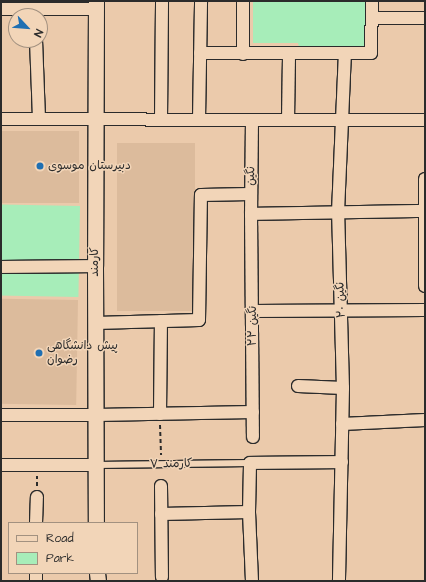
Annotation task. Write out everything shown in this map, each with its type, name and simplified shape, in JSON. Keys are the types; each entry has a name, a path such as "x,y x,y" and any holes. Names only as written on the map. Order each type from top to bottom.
{"street":[{"path":"161,119 162,1"},
{"path":"199,119 201,1"},
{"path":"243,1 243,54"},
{"path":"200,53 289,54 371,52 372,1"},
{"path":"48,8 96,5"},
{"name":"کارمند","path":"96,5 96,522"},
{"path":"372,18 425,18"},
{"path":"36,48 39,118"},
{"name":"نگین ۲۰","path":"339,581 343,388 338,212 345,53"},
{"path":"288,120 289,54"},
{"path":"1,118 425,120"},
{"name":"نگین","path":"251,214 250,194 252,120"},
{"path":"425,179 425,286"},
{"path":"96,323 199,320 201,195 250,194"},
{"path":"251,214 424,211"},
{"name":"نگین ۲۲","path":"251,214 253,437"},
{"path":"1,267 95,266"},
{"path":"252,311 425,310"},
{"path":"160,414 161,321"},
{"path":"298,386 343,388"},
{"path":"1,415 253,412"},
{"path":"342,424 425,420"},
{"name":"کارمند ۷","path":"250,463 342,462"},
{"path":"250,463 252,581"},
{"name":"کارمند ۷","path":"1,465 95,465"},
{"path":"161,486 162,577"},
{"path":"36,522 37,497"},
{"path":"161,514 250,512"}],"lane":[{"name":"کارمند ۷","path":"95,465 250,463"}],"path":[{"path":"160,414 161,465"},
{"path":"37,465 37,497"}],"shaded area":[{"name":"دبیرستان موسوی","path":"1,131 79,131 79,203 1,203"},
{"path":"117,143 195,143 195,311 117,311"},
{"name":"پیش دانشگاهی رضوان","path":"1,299 78,300 76,405 1,404"}],"green space":[{"path":"253,1 367,1 367,47 300,50 298,43 253,43"},
{"path":"1,205 80,206 78,297 1,296"}],"place":[{"name":"دبیرستان موسوی","path":"40,166"},
{"name":"پیش دانشگاهی رضوان","path":"39,353"}]}
